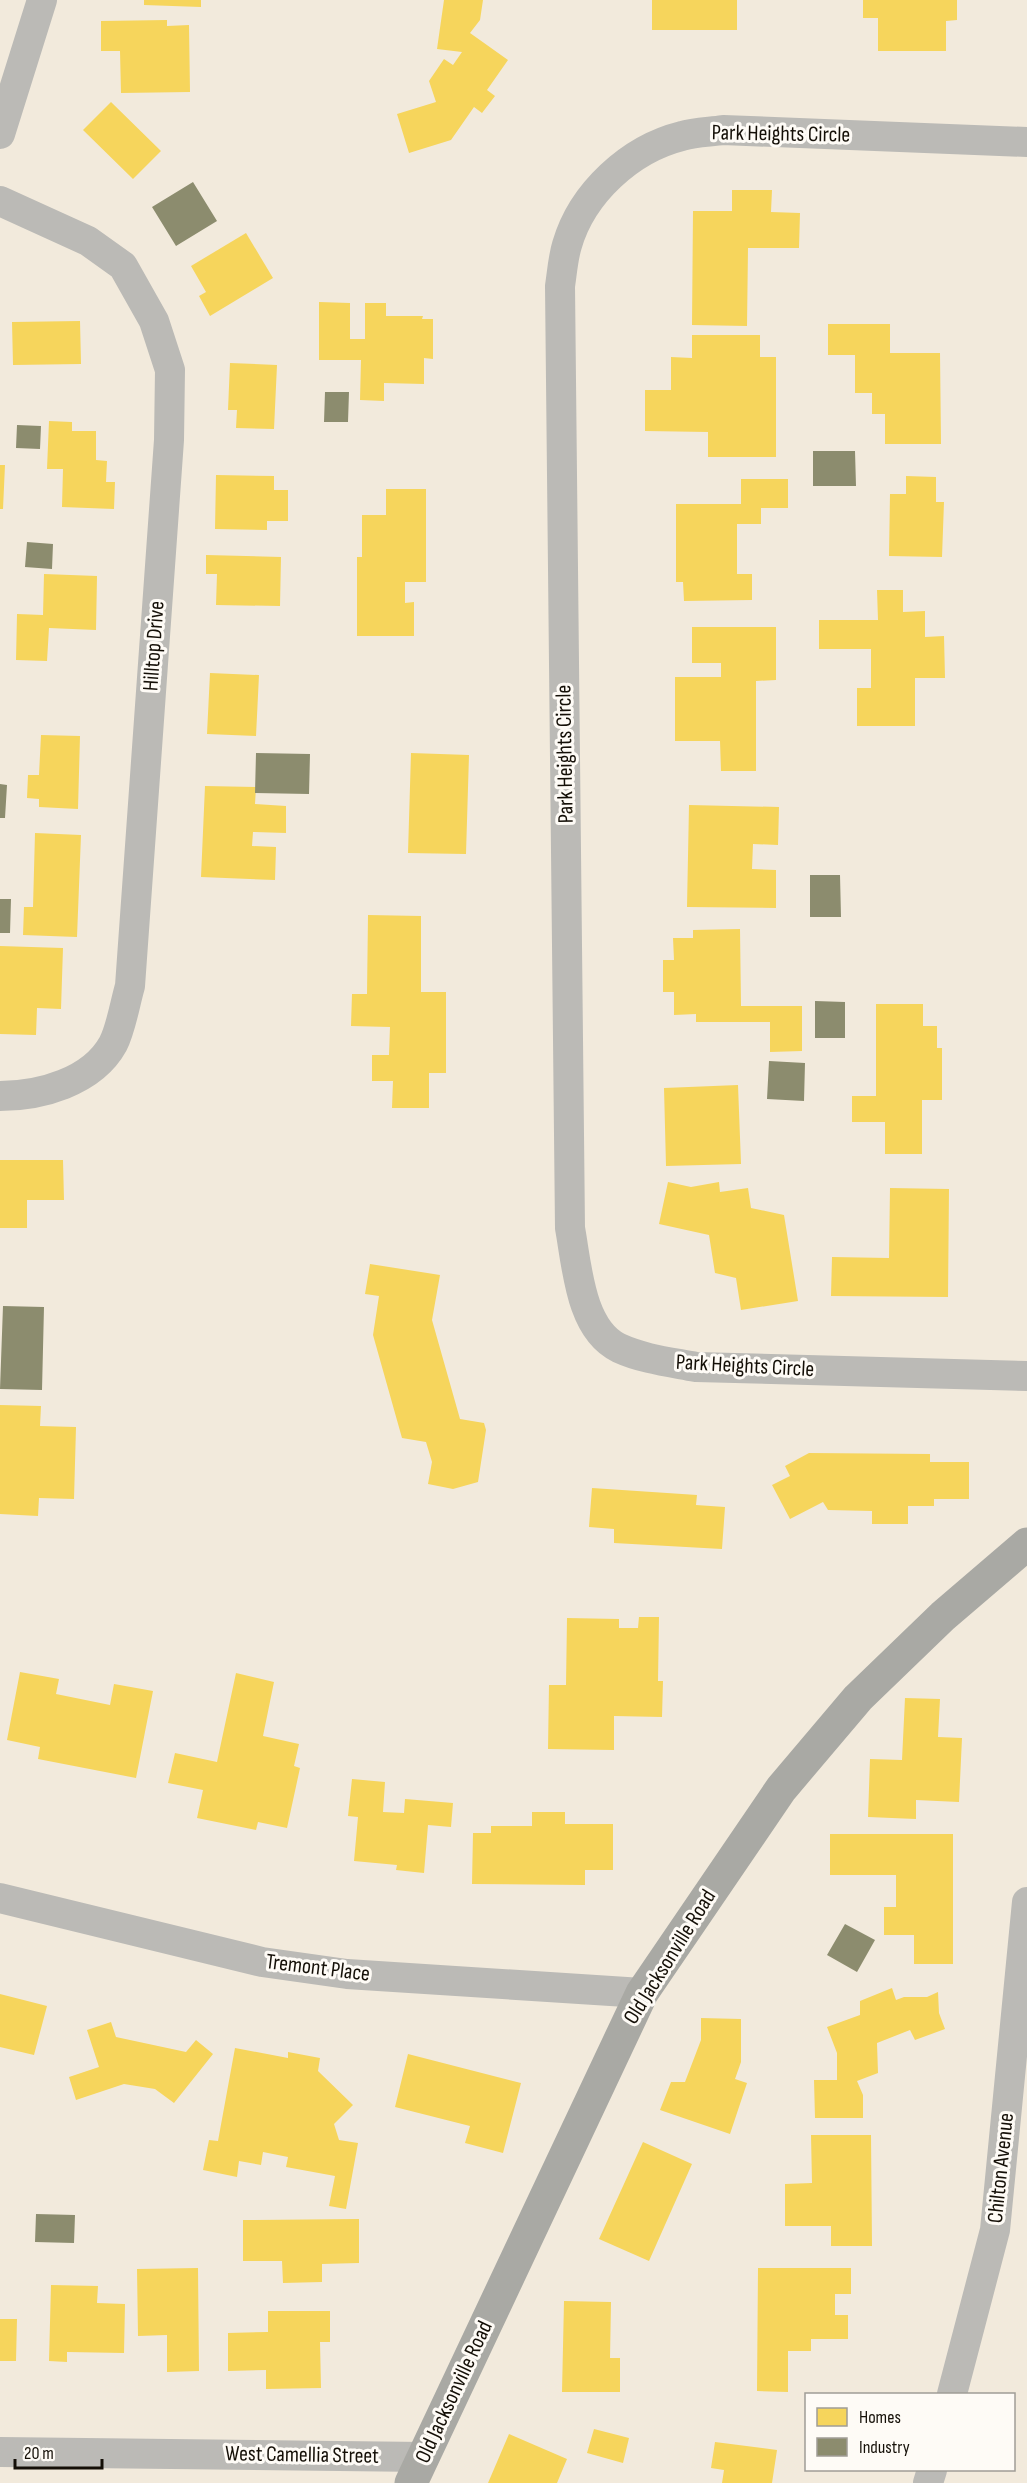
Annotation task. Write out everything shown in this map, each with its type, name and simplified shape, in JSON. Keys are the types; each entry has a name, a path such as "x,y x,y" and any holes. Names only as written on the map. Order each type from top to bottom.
{"main road":[{"name":"Old Jacksonville Road","path":"417,2470 642,1993 781,1789 858,1698 943,1616 1027,1544"}],"street":[{"path":"0,134 42,0"},
{"name":"Park Heights Circle","path":"1027,141 723,130 682,136 644,151 610,175 584,208 567,245 560,286 570,1228 580,1288 595,1329 617,1347 644,1357 696,1367 1027,1376"},
{"name":"Hilltop Drive","path":"0,201 88,241 123,267 154,321 170,370 169,440 130,986 113,1044 90,1070 55,1088 0,1096"},
{"name":"Tremont Place","path":"0,1898 262,1962 347,1974 642,1993"},
{"name":"Chilton Avenue","path":"952,2393 995,2230 1027,1902"},
{"name":"West Camellia Street","path":"0,2452 417,2470"}],"building: Homes":[{"path":"144,0 201,0 201,7 144,5"},
{"path":"444,0 483,0 480,20 470,33 508,60 487,90 495,96 482,113 474,107 451,140 409,153 397,114 436,102 429,81 444,59 453,65 462,52 437,49"},
{"path":"652,0 737,0 737,30 652,30"},
{"path":"863,0 957,0 957,20 946,21 946,51 878,51 878,18 863,18"},
{"path":"167,20 167,26 189,25 190,92 121,93 120,51 101,51 101,21"},
{"path":"111,102 161,151 133,179 83,130"},
{"path":"732,190 772,190 771,212 800,213 799,248 748,248 747,326 692,325 693,211 732,211"},
{"path":"246,233 273,278 210,316 199,296 206,292 191,266"},
{"path":"319,302 350,303 350,339 365,339 365,303 386,303 386,316 423,316 422,319 433,319 433,359 424,358 424,384 384,383 384,401 360,400 361,360 319,360"},
{"path":"80,321 81,364 13,365 12,322"},
{"path":"828,324 890,324 890,353 940,353 941,444 885,444 885,414 872,414 872,393 855,393 855,355 828,355"},
{"path":"692,335 760,335 760,357 776,357 776,457 708,457 708,432 645,431 645,390 671,390 671,357 692,358"},
{"path":"230,363 277,365 274,429 236,428 237,410 228,410"},
{"path":"49,421 72,422 72,431 96,431 96,460 107,461 106,482 115,482 114,509 62,507 63,469 47,469"},
{"path":"0,465 5,465 3,509 0,509"},
{"path":"216,475 274,476 274,490 288,490 288,521 267,521 267,530 215,529"},
{"path":"906,476 936,477 936,502 944,502 942,557 889,556 890,494 906,494"},
{"path":"741,479 788,479 788,508 761,508 761,524 737,524 737,574 752,574 752,600 684,601 683,582 676,582 676,504 741,504"},
{"path":"386,489 426,489 426,582 405,582 405,603 414,602 414,636 357,636 357,557 362,557 362,515 386,515"},
{"path":"206,555 281,557 280,606 216,605 217,574 206,574"},
{"path":"44,574 97,576 96,630 49,628 47,661 16,660 17,614 43,615"},
{"path":"877,590 903,590 903,612 925,611 925,637 944,636 945,678 915,678 915,726 857,726 857,688 871,688 871,649 819,649 819,620 878,620"},
{"path":"692,627 776,627 776,680 756,681 756,771 721,771 720,741 675,741 675,677 721,677 721,663 692,663"},
{"path":"210,673 259,675 256,736 207,734"},
{"path":"41,735 80,736 78,809 39,807 39,799 27,798 28,775 39,775"},
{"path":"411,753 469,755 466,854 408,853"},
{"path":"205,786 256,787 255,804 286,806 286,833 253,832 252,846 276,847 275,880 201,877"},
{"path":"689,805 779,807 778,845 753,844 752,869 776,870 776,908 687,907"},
{"path":"35,833 81,835 77,937 23,935 24,907 33,907"},
{"path":"368,915 421,916 421,992 446,992 446,1073 429,1073 429,1108 392,1108 393,1081 372,1081 372,1055 389,1055 390,1027 351,1026 352,994 367,994"},
{"path":"740,929 741,1006 802,1006 802,1051 770,1052 770,1022 696,1022 696,1014 674,1015 674,992 663,992 663,960 674,960 673,938 693,938 693,930"},
{"path":"0,946 63,948 61,1009 37,1008 36,1035 0,1034"},
{"path":"876,1004 923,1004 923,1026 937,1026 937,1048 942,1048 942,1100 922,1100 922,1154 885,1154 885,1122 852,1122 852,1096 876,1096"},
{"path":"738,1085 741,1164 666,1166 664,1088"},
{"path":"0,1160 63,1160 64,1200 27,1200 27,1228 0,1228"},
{"path":"668,1182 691,1187 719,1182 720,1192 748,1188 751,1208 784,1215 798,1301 741,1310 736,1278 715,1273 709,1235 659,1224"},
{"path":"890,1188 949,1189 948,1297 831,1296 832,1257 889,1258"},
{"path":"370,1264 440,1275 432,1320 460,1419 484,1423 486,1430 478,1482 453,1489 428,1484 432,1462 426,1442 402,1438 373,1335 379,1296 365,1294"},
{"path":"0,1405 41,1406 40,1426 76,1427 74,1499 39,1498 38,1516 0,1514"},
{"path":"809,1453 930,1454 930,1462 969,1462 969,1499 934,1499 934,1506 908,1506 908,1524 872,1524 872,1511 828,1510 823,1502 790,1519 772,1485 790,1476 785,1466"},
{"path":"592,1488 697,1495 696,1505 725,1507 722,1549 614,1543 614,1529 589,1527"},
{"path":"639,1617 659,1617 658,1681 663,1681 662,1717 614,1716 614,1750 548,1749 549,1685 566,1685 567,1618 619,1619 619,1628 638,1628"},
{"path":"20,1672 59,1679 56,1694 110,1705 114,1684 153,1691 136,1778 38,1759 40,1747 7,1740"},
{"path":"236,1673 274,1682 263,1736 299,1744 294,1766 300,1768 287,1828 258,1822 256,1830 197,1818 203,1790 168,1783 175,1753 217,1762"},
{"path":"905,1698 940,1699 938,1737 962,1738 959,1802 916,1800 916,1819 868,1817 870,1759 902,1760"},
{"path":"352,1779 385,1782 383,1812 404,1813 405,1799 453,1803 451,1827 428,1825 424,1873 396,1870 397,1865 354,1861 358,1817 348,1816"},
{"path":"532,1812 565,1812 565,1824 613,1824 613,1870 585,1870 585,1885 472,1884 473,1833 491,1833 491,1826 532,1826"},
{"path":"830,1834 953,1834 953,1964 914,1964 914,1935 884,1935 884,1907 896,1907 896,1875 830,1875"},
{"path":"892,1988 896,2000 904,1997 927,1997 938,1992 939,2013 945,2029 915,2040 910,2030 877,2043 878,2073 857,2081 863,2095 863,2118 815,2118 814,2080 837,2080 837,2053 827,2027 860,2015 860,2001"},
{"path":"0,1994 47,2006 34,2055 0,2047"},
{"path":"701,2018 741,2019 741,2062 735,2079 747,2083 730,2134 660,2110 671,2082 685,2082 701,2040"},
{"path":"111,2022 116,2037 186,2052 196,2040 213,2054 174,2103 155,2089 124,2084 76,2100 69,2077 99,2067 87,2030"},
{"path":"235,2048 288,2058 288,2052 320,2058 318,2071 353,2105 334,2124 339,2140 358,2143 346,2209 329,2206 335,2176 286,2167 288,2157 263,2152 261,2165 239,2161 237,2177 203,2170 209,2140 218,2141"},
{"path":"408,2054 521,2083 503,2153 465,2143 470,2126 395,2107"},
{"path":"811,2135 871,2135 872,2246 831,2246 831,2226 785,2226 785,2184 812,2183"},
{"path":"643,2142 692,2164 649,2261 599,2239"},
{"path":"359,2219 359,2263 322,2264 322,2282 283,2283 282,2261 243,2261 243,2220"},
{"path":"198,2268 199,2371 167,2372 167,2335 138,2336 137,2269"},
{"path":"758,2268 851,2268 851,2294 835,2294 835,2315 848,2315 848,2339 811,2339 811,2351 788,2351 788,2392 757,2391"},
{"path":"51,2285 98,2286 97,2303 125,2304 124,2353 67,2352 67,2362 49,2361"},
{"path":"564,2301 611,2302 610,2358 620,2358 620,2392 562,2392"},
{"path":"268,2311 330,2311 330,2342 320,2342 321,2388 266,2389 266,2370 228,2371 228,2333 268,2332"},
{"path":"0,2319 17,2319 16,2361 0,2361"},
{"path":"594,2429 629,2438 623,2463 587,2453"},
{"path":"509,2434 567,2459 557,2483 488,2483"},
{"path":"715,2442 777,2450 772,2483 722,2483 724,2470 711,2468"}],"building: Industry":[{"path":"193,182 217,221 176,246 152,207"},
{"path":"325,392 349,392 348,422 324,422"},
{"path":"17,425 41,426 40,449 16,448"},
{"path":"813,451 855,451 856,486 813,486"},
{"path":"27,542 53,544 52,569 25,567"},
{"path":"256,753 310,754 309,794 255,793"},
{"path":"0,784 7,785 5,818 0,818"},
{"path":"810,875 840,875 841,917 810,917"},
{"path":"0,899 11,899 10,933 0,933"},
{"path":"815,1001 845,1002 845,1038 815,1038"},
{"path":"769,1061 805,1063 804,1101 767,1099"},
{"path":"3,1306 44,1307 42,1390 0,1389"},
{"path":"845,1924 875,1940 857,1972 827,1955"},
{"path":"36,2214 75,2215 74,2243 35,2242"}]}
